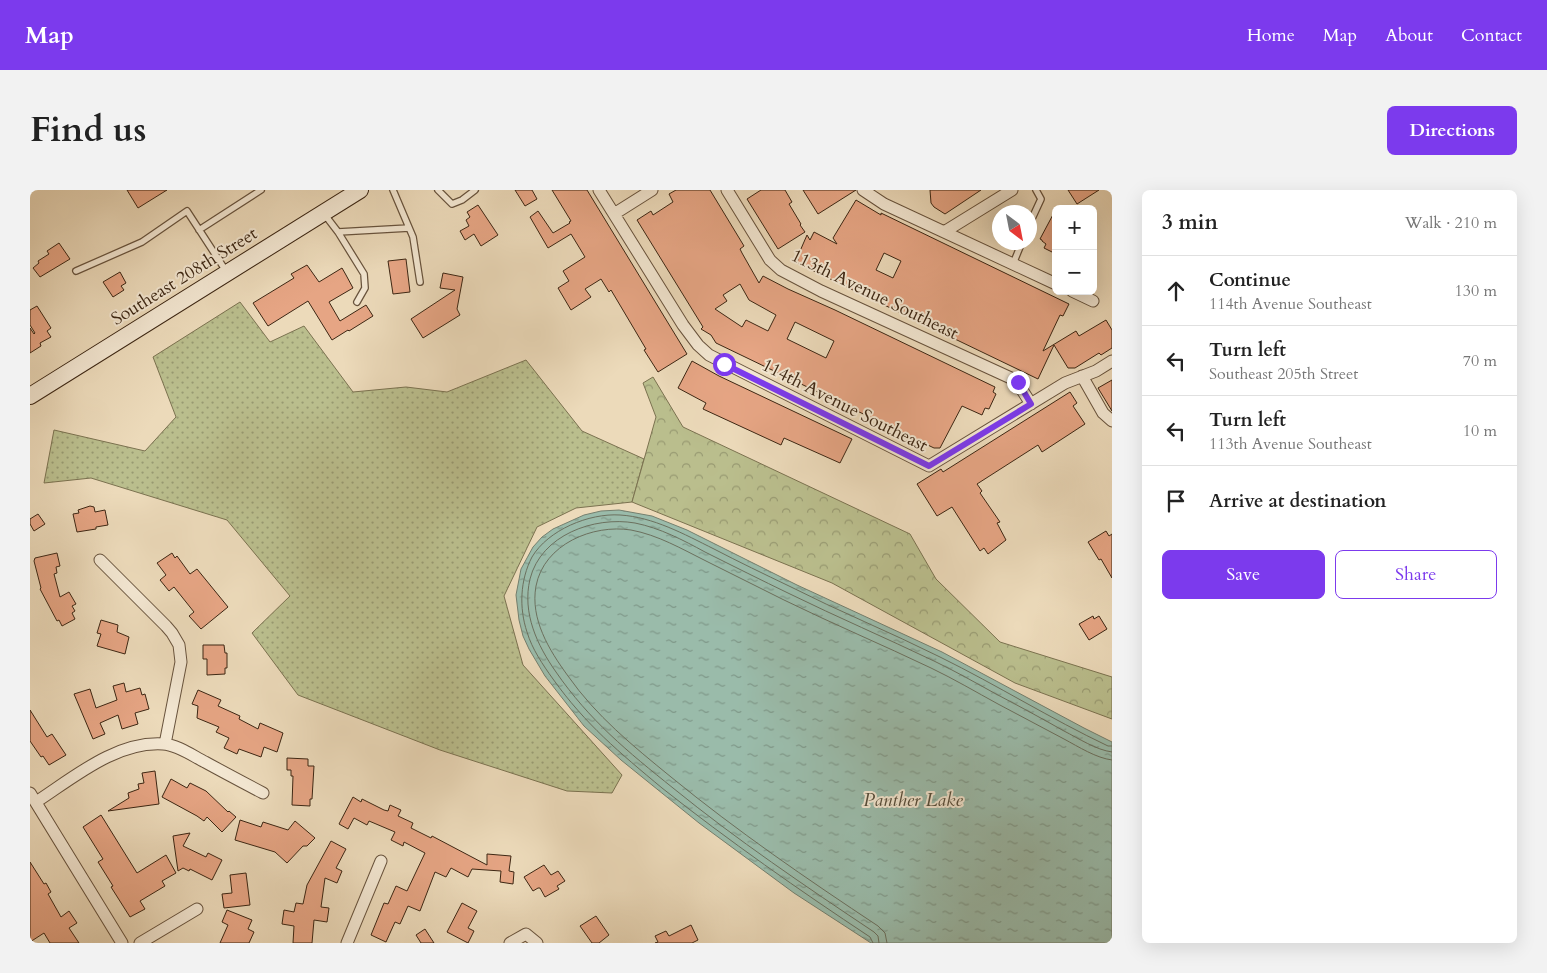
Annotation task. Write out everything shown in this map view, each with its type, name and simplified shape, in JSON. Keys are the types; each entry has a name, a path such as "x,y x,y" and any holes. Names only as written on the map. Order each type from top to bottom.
{"main road":[{"name":"Southeast 208th Street","path":"30,396 360,190"}],"street":[{"name":"114th Avenue Southeast","path":"599,190 683,325 698,345 709,355 929,466 1031,404"},
{"path":"614,214 652,190"},
{"name":"113th Avenue Southeast","path":"727,190 770,260 781,270 796,279 1013,379 1018,382 1031,404"},
{"path":"863,190 884,204 1052,282"},
{"path":"944,232 1012,190"},
{"path":"1080,295 1093,301"},
{"path":"1031,404 1065,383 1096,371 1112,361"},
{"path":"1082,376 1103,412 1112,421"},
{"path":"100,560 166,626 179,646 181,662 165,744"},
{"path":"122,943 33,798 113,754 145,746 165,744 184,751 263,793"},
{"path":"347,943 381,861"},
{"path":"140,943 197,909"},
{"path":"510,943 526,934 537,943"}],"lane":[{"path":"199,230 261,190"},
{"path":"393,190 413,237 420,282"},
{"path":"438,190 452,204 462,200 476,190"},
{"path":"1036,190 1041,199 1037,208"},
{"path":"76,270 142,242 187,211 227,273"},
{"path":"324,212 364,274 365,288 357,302"},
{"path":"338,232 409,228"},
{"path":"1013,264 1019,250"}],"green space":[{"path":"240,302 270,342 304,326 353,392 406,387 447,392 526,360 582,431 644,459 632,502 576,508 537,527 504,596 523,665 622,775 612,793 567,791 440,750 298,695 252,633 290,596 227,520 91,478 44,483 54,430 145,451 176,417 153,357"},
{"path":"653,377 683,427 910,534 936,579 1000,642 1112,677 1112,719 1015,683 832,583 632,502 656,417 643,383"}],"water":[{"name":"Panther Lake","path":"619,510 652,516 687,530 797,585 942,652 1112,742 1112,943 871,943 794,893 699,823 621,760 584,726 545,676 523,636 516,595 521,569 533,547 542,537 553,529 584,515 601,511"}],"building":[{"path":"127,190 167,190 138,208"},
{"path":"515,190 532,190 537,199 525,206"},
{"path":"552,190 587,190 687,354 658,372 611,290 609,292 601,279 585,289 591,297 571,310 558,288 569,281 563,271 585,257 571,234 548,248 530,217 538,211 553,233 570,223 571,221"},
{"path":"676,190 710,190 744,246 740,249 759,283 763,276 995,387 993,392 996,394 989,409 985,408 982,415 962,406 940,448 934,448 716,343 711,335 701,329 703,327 637,220 651,211 653,215 673,202 669,194","holes":["740,284 749,300 776,315 768,331 746,320 742,327 715,309 727,301 723,295","795,322 834,341 826,358 787,339"]},
{"path":"761,190 785,190 792,202 789,204 805,232 778,249 747,199"},
{"path":"803,190 856,190 818,214"},
{"path":"930,190 981,190 945,214 931,203"},
{"path":"1068,190 1099,190 1077,204"},
{"path":"856,200 881,215 881,213 1069,304 1063,316 1060,315 1043,351 1076,331 1079,336 1106,320 1112,330 1112,348 1101,355 1099,353 1075,368 1068,368 1054,345 1038,379 797,263 797,258 807,235 810,240 814,232 837,244 833,238","holes":["884,253 901,261 893,278 876,270"]},
{"path":"478,205 498,235 481,246 474,234 465,240 460,231 469,226 466,220 470,217 467,212"},
{"path":"1052,216 1052,252 1044,248 1046,244 1040,239"},
{"path":"59,243 70,259 40,277 33,268 39,263 38,261 49,254 47,251"},
{"path":"406,259 410,292 393,294 388,261"},
{"path":"307,265 319,282 342,268 353,288 329,302 340,321 366,305 373,316 332,340 308,301 268,326 253,303 294,278 291,274"},
{"path":"120,272 126,283 121,286 124,290 113,297 103,282"},
{"path":"443,273 463,277 457,309 460,315 423,338 411,319 455,290 440,288"},
{"path":"37,306 51,328 47,331 51,337 40,343 41,346 30,353 30,328 35,333 30,325 30,310"},
{"path":"692,361 719,376 852,439 840,463 784,438 781,445 703,409 706,403 678,388"},
{"path":"1112,380 1112,411 1098,388"},
{"path":"1070,392 1077,403 1073,406 1085,424 1042,452 1038,445 977,484 982,491 980,493 1000,522 997,523 1006,540 988,554 984,548 980,551 952,507 937,516 917,484 941,469 943,472"},
{"path":"90,506 94,507 95,512 105,510 108,525 77,532 73,514 79,513 78,510"},
{"path":"38,514 45,524 34,531 30,524 30,519"},
{"path":"1106,531 1109,536 1112,534 1112,578 1088,542"},
{"path":"57,553 60,566 56,567 57,573 54,574 60,597 69,592 76,604 72,606 75,611 72,613 75,619 62,626 59,620 57,621 40,589 34,561 35,558"},
{"path":"172,553 175,558 177,556 190,574 197,569 228,607 201,629 189,616 194,612 174,587 169,591 160,580 166,575 157,563"},
{"path":"1093,616 1094,619 1099,616 1107,629 1089,640 1079,624"},
{"path":"101,620 118,625 117,632 129,637 125,654 97,646 101,634 97,633"},
{"path":"203,645 224,645 225,653 227,653 225,674 207,675 207,659 203,659"},
{"path":"124,683 126,692 140,688 142,695 145,694 149,709 135,713 138,724 122,729 118,715 100,723 105,734 93,739 74,694 90,689 96,708 117,700 113,686"},
{"path":"198,690 221,700 218,706 240,716 239,719 258,729 260,723 283,733 277,752 264,747 261,757 239,749 237,754 224,748 229,738 216,732 219,727 197,718 198,706 192,704"},
{"path":"30,710 47,737 52,734 66,755 49,765 30,741"},
{"path":"287,758 308,759 308,766 314,766 310,806 292,805 293,776 291,776 291,770 287,770"},
{"path":"155,771 159,804 108,811 129,798 128,793 139,789 138,784 144,783 142,773"},
{"path":"171,779 187,788 190,783 206,791 236,817 222,832 207,817 204,821 162,797"},
{"path":"353,797 361,802 362,799 384,810 388,811 390,805 401,810 398,816 413,823 411,828 431,838 432,836 487,865 487,854 511,856 509,871 514,872 513,884 500,882 501,871 472,869 468,877 451,868 446,877 435,872 420,911 408,906 400,924 395,922 386,942 371,935 384,903 388,904 396,886 407,891 425,853 404,842 403,846 391,840 395,832 369,821 367,825 354,818 348,829 339,824"},
{"path":"101,815 137,873 166,855 176,873 162,881 165,886 140,901 145,909 130,917 111,887 113,886 98,862 103,859 83,827"},
{"path":"240,820 261,827 263,822 288,830 295,821 315,838 307,846 303,846 287,863 275,852 235,840"},
{"path":"190,833 183,846 206,857 208,853 222,860 212,880 190,869 189,871 183,868 178,871 173,836"},
{"path":"331,841 346,849 336,868 342,871 337,883 325,878 321,907 329,908 327,922 314,920 312,943 293,943 294,926 282,924 284,910 294,912 296,903 303,904 307,885"},
{"path":"30,862 44,884 46,883 51,892 48,894 61,917 69,911 77,923 69,928 79,943 50,943 44,933 30,942"},
{"path":"544,865 551,875 558,871 565,881 557,886 559,889 545,897 540,888 533,891 524,877"},
{"path":"246,873 250,905 224,908 222,894 232,893 230,875"},
{"path":"462,903 477,911 468,928 474,931 468,943 447,932"},
{"path":"227,910 252,920 248,929 254,932 249,943 220,943 228,925 222,922"},
{"path":"596,916 609,935 599,943 592,943 580,926"},
{"path":"691,925 698,940 692,943 655,943 658,942 655,936 666,931 669,936"},
{"path":"425,929 434,943 421,943 416,935"}],"route":[{"path":"724,364 929,466 1031,404 1018,382"}]}
